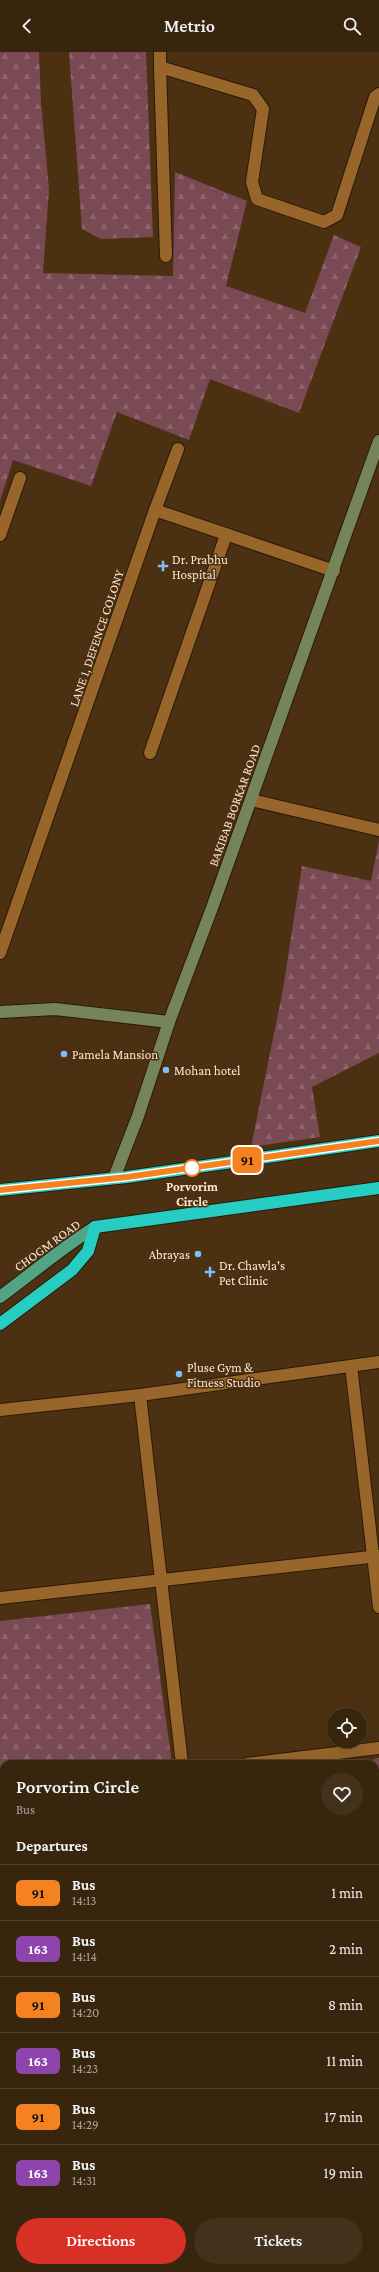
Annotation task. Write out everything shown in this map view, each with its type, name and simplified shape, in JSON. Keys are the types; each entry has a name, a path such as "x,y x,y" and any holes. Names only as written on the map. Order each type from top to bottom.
{"highway":[{"path":"0,1190 114,1178 379,1141"},
{"path":"96,1227 379,1188"},
{"name":"CHOGM ROAD","path":"0,1324 72,1270 88,1251 96,1227"}],"main road":[{"name":"CHOGM ROAD","path":"0,1297 40,1268 64,1246 96,1227"}],"street":[{"path":"160,52 166,256"},
{"path":"160,67 253,95 263,109 252,182 257,199 324,222 337,215 375,97 379,94"},
{"name":"BAKIBAB BORKAR ROAD","path":"114,1178 138,1116 169,1022 334,571 379,441"},
{"name":"LANE 1, DEFENCE COLONY","path":"0,953 155,510 178,449"},
{"path":"0,535 20,478"},
{"path":"155,510 334,571"},
{"path":"150,753 226,535"},
{"path":"251,800 379,830"},
{"path":"0,1012 55,1009 169,1022"},
{"path":"0,1410 140,1395 379,1362"},
{"path":"351,1366 376,1556 379,1607"},
{"path":"140,1395 182,1760"},
{"path":"0,1598 376,1556"},
{"path":"280,1760 379,1748"}],"green space":[{"path":"0,52 39,52 41,103 49,189 43,273 173,276 175,172 247,201 226,286 305,313 334,235 361,247 299,413 210,379 189,440 117,412 91,486 13,460 0,501"},
{"path":"69,52 146,52 153,237 101,239 82,229"},
{"path":"379,840 379,1053 312,1087 320,1137 251,1147 283,989 302,866 371,881"},
{"path":"150,1604 171,1760 0,1760 0,1621"}],"bus line":[{"name":"91","path":"0,1190 127,1177 379,1141"}],"place":[{"name":"Dr. Prabhu Hospital","path":"163,566"},
{"name":"Pamela Mansion","path":"64,1054"},
{"name":"Mohan hotel","path":"166,1070"},
{"name":"Porvorim Circle","path":"192,1168"},
{"name":"Abrayas","path":"198,1254"},
{"name":"Dr. Chawla's Pet Clinic","path":"210,1272"},
{"name":"Pluse Gym & Fitness Studio","path":"179,1374"}]}
